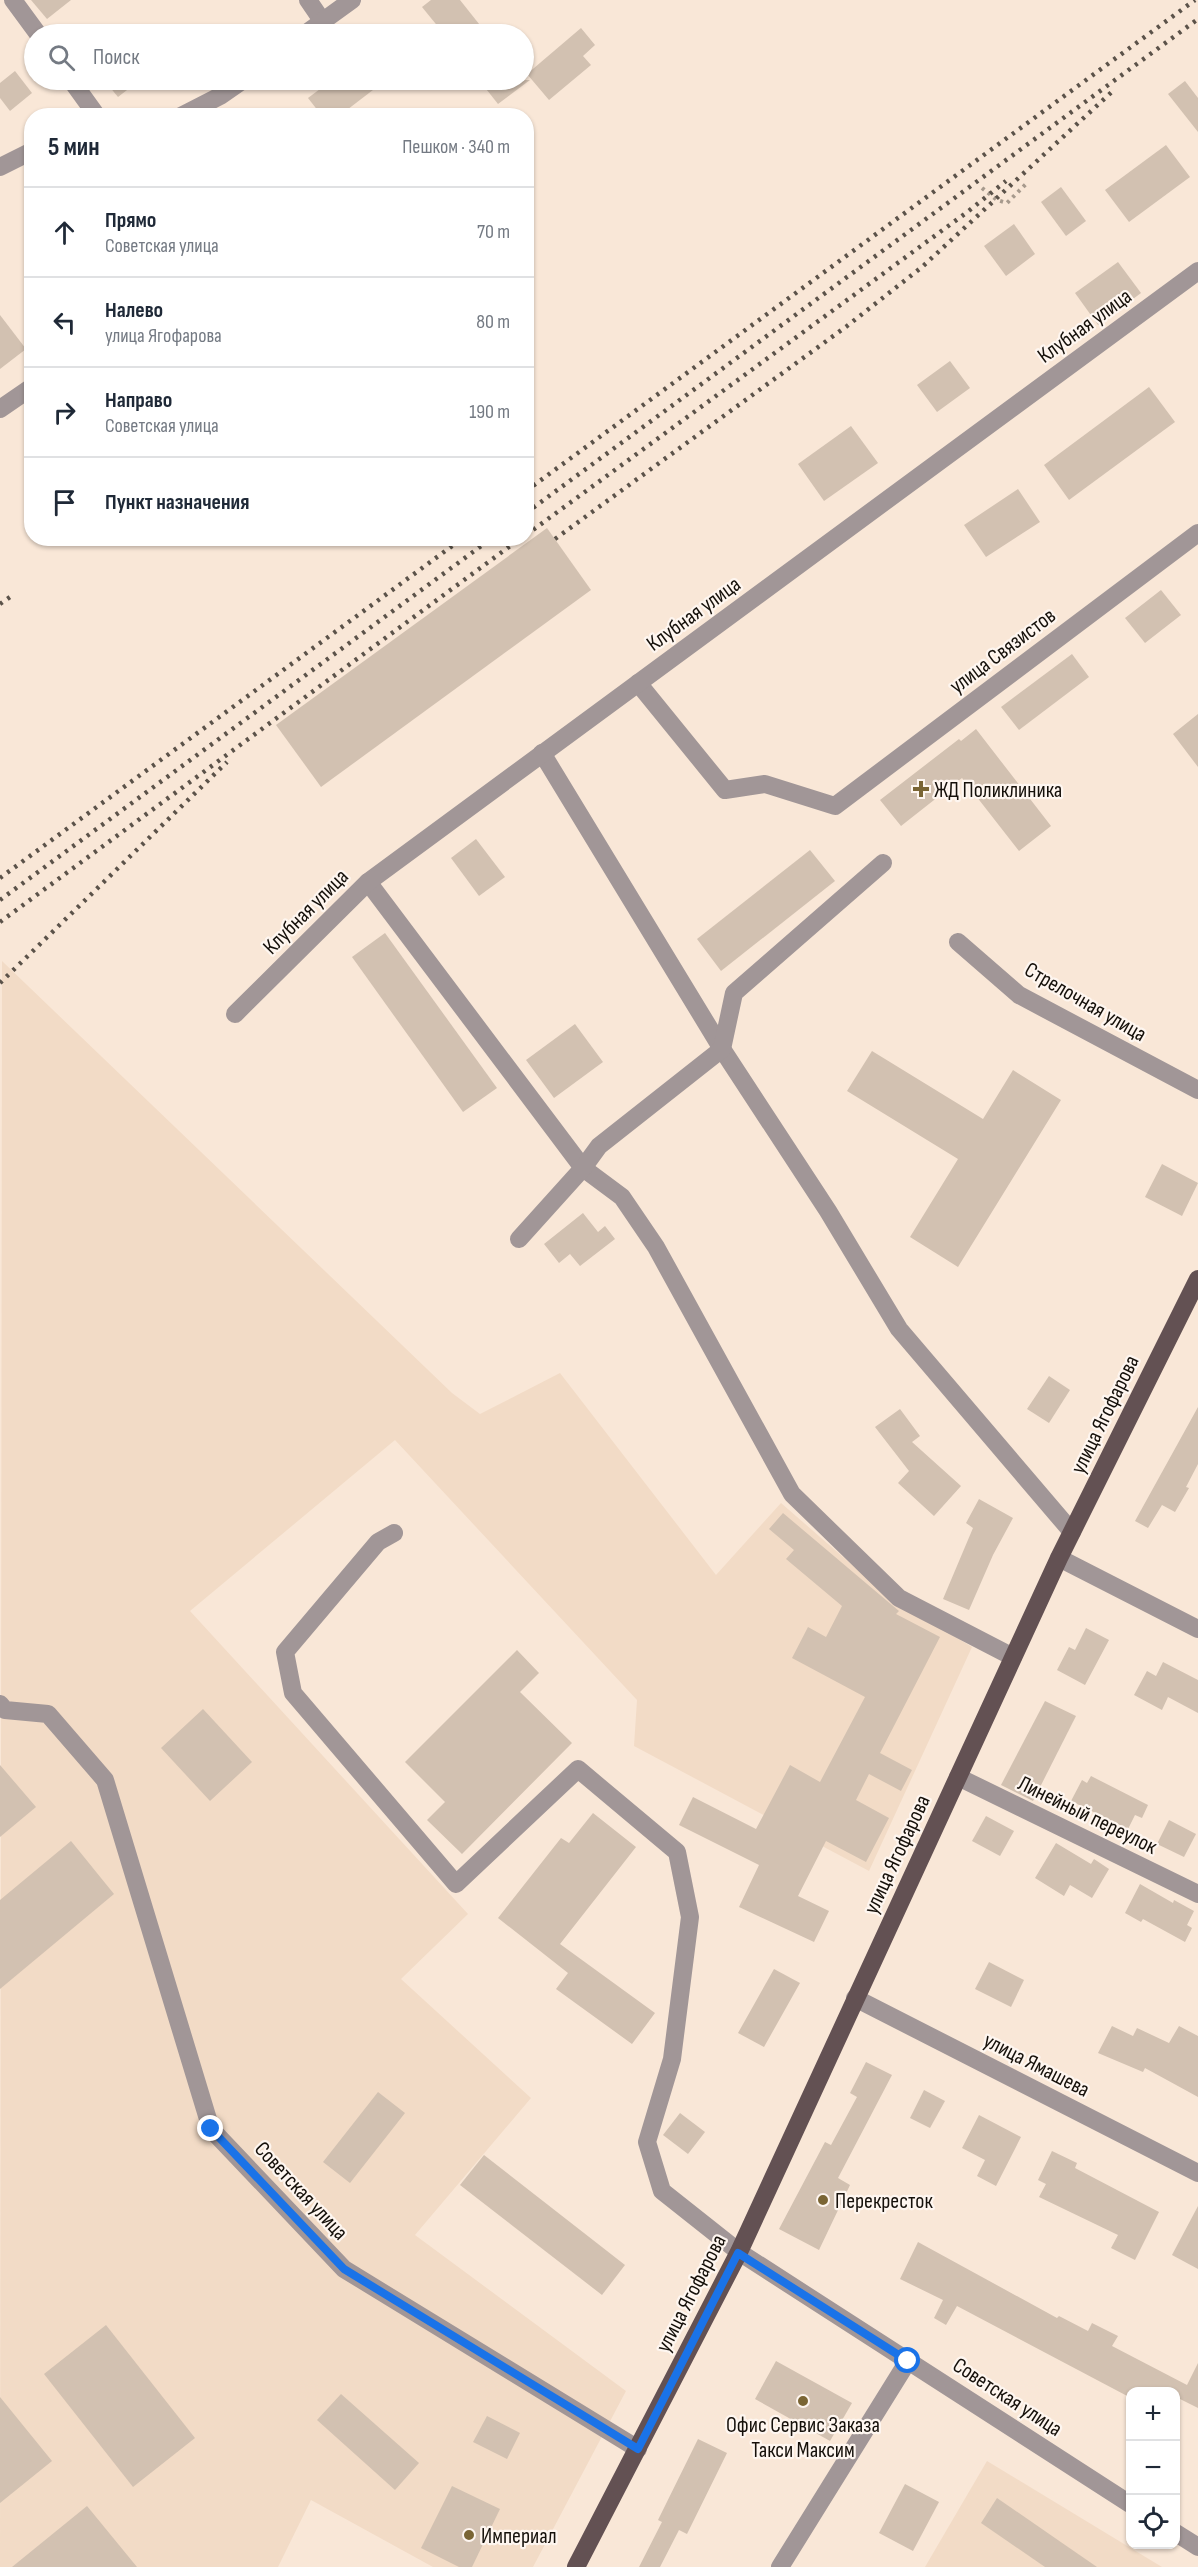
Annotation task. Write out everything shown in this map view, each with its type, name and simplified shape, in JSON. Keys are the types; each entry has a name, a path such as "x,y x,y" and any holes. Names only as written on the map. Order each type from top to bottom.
{"main road":[{"name":"улица Ягофарова","path":"576,2567 738,2253 1059,1558 1198,1279"}],"street":[{"path":"13,0 31,24"},
{"path":"308,0 323,22"},
{"path":"320,24 352,0"},
{"path":"78,90 91,108"},
{"path":"197,108 229,90"},
{"path":"0,167 24,155"},
{"name":"Клубная улица","path":"235,1014 368,882 1198,271"},
{"path":"0,409 24,392"},
{"name":"улица Связистов","path":"638,682 725,790 765,784 835,806 1198,533"},
{"path":"542,753 722,1049 828,1211 899,1329 1072,1532"},
{"path":"519,1239 583,1168 599,1146 722,1049 734,993 883,863"},
{"path":"368,882 583,1168 622,1197 656,1247 792,1494 899,1598 1013,1657"},
{"name":"Стрелочная улица","path":"958,942 1018,995 1198,1090"},
{"name":"Советская улица","path":"394,1533 378,1542 285,1652 293,1693 456,1884 578,1768 677,1852 690,1917 672,2059 647,2142 662,2192 738,2253 1126,2501"},
{"path":"1059,1558 1198,1629"},
{"name":"Советская улица","path":"0,1704 5,1710 48,1714 105,1780 211,2129 344,2269 638,2449"},
{"name":"Линейный переулок","path":"958,1777 1198,1894"},
{"name":"улица Ямашева","path":"855,1998 1198,2173"},
{"path":"780,2567 908,2361"},
{"path":"1180,2536 1198,2547"}],"path":[{"path":"982,188 997,200 1007,203 1026,183"}],"shaded area":[{"path":"2,961 452,1393 480,1414 560,1373 716,1575 781,1503 889,1597 972,1647 869,1871 634,1746 637,1700 395,1440 190,1611 468,1914 401,1979 531,2098 415,2235 626,2391 533,2567 433,2567 311,2500 278,2567 0,2567"},
{"path":"987,2461 1126,2545 1126,2549 1132,2549 1162,2567 925,2567"}],"building":[{"path":"31,0 71,0 47,19"},
{"path":"431,0 460,0 479,24 436,24 422,7"},
{"path":"581,28 595,45 583,56 591,65 549,100 534,82 534,68"},
{"path":"15,71 24,83 24,90 30,90 32,93 10,111 0,98 0,83"},
{"path":"1185,81 1198,98 1198,132 1168,94"},
{"path":"112,90 127,90 118,97"},
{"path":"319,90 373,90 349,108 316,108 308,98"},
{"path":"487,90 517,90 498,104"},
{"path":"1166,145 1190,177 1129,222 1105,190"},
{"path":"1061,187 1086,221 1066,236 1041,202"},
{"path":"1014,224 1035,254 1006,276 984,246"},
{"path":"1118,262 1141,293 1098,325 1075,293"},
{"path":"0,315 24,346 24,351 0,369"},
{"path":"950,361 970,388 937,412 917,385"},
{"path":"1149,387 1175,422 1069,500 1044,465"},
{"path":"851,426 878,463 824,501 798,464"},
{"path":"1018,489 1040,522 986,557 964,525"},
{"path":"547,528 591,590 321,787 276,725 522,546 534,546 534,537"},
{"path":"1161,590 1181,615 1145,643 1125,618"},
{"path":"1072,654 1089,677 1019,730 1001,707"},
{"path":"1198,714 1198,767 1173,734"},
{"name":"ЖД Поликлиника","path":"976,729 1051,826 1019,851 962,778 901,826 880,800 959,739 961,741"},
{"path":"476,839 505,877 479,896 451,858"},
{"path":"810,850 835,881 721,971 697,939"},
{"path":"385,933 497,1088 463,1112 352,957"},
{"path":"575,1024 603,1062 554,1098 526,1060"},
{"path":"872,1051 983,1119 1013,1070 1061,1100 958,1267 910,1237 958,1159 847,1091"},
{"path":"1162,1164 1198,1183 1182,1216 1145,1197"},
{"path":"583,1213 598,1232 605,1226 615,1239 580,1266 570,1254 559,1263 544,1244"},
{"path":"1049,1376 1070,1390 1049,1423 1027,1409"},
{"path":"1198,1407 1198,1464 1186,1487 1189,1488 1175,1512 1162,1505 1148,1528 1135,1521"},
{"path":"900,1409 920,1436 912,1442 961,1486 934,1516 898,1483 909,1471 875,1427"},
{"path":"979,1499 1013,1518 993,1555 969,1610 943,1599 973,1528 966,1523"},
{"path":"783,1513 899,1611 896,1614 940,1637 880,1753 912,1770 901,1791 869,1774 856,1800 889,1818 866,1862 826,1841 798,1896 829,1911 814,1942 739,1907 759,1865 679,1825 693,1797 756,1829 790,1765 820,1782 865,1697 792,1658 808,1627 826,1637 842,1606 786,1559 794,1550 769,1529"},
{"path":"1086,1628 1109,1640 1085,1685 1057,1670 1069,1647 1075,1650"},
{"path":"517,1650 539,1673 520,1692 572,1743 462,1854 427,1820 445,1802 405,1762"},
{"path":"1163,1662 1198,1680 1198,1713 1168,1697 1162,1710 1134,1695 1147,1671 1156,1676"},
{"path":"1045,1701 1076,1716 1033,1801 1001,1785"},
{"path":"203,1709 252,1762 210,1801 161,1748"},
{"path":"0,1765 36,1807 0,1837"},
{"path":"1091,1776 1148,1805 1142,1818 1135,1815 1128,1829 1071,1801 1082,1780 1087,1783"},
{"path":"593,1813 636,1847 560,1944 655,2013 632,2044 556,1989 568,1973 498,1918 561,1838 569,1843"},
{"path":"986,1816 1014,1831 1000,1856 972,1841"},
{"path":"1169,1820 1196,1834 1184,1857 1157,1844"},
{"path":"71,1841 114,1894 0,1989 0,1900"},
{"path":"1056,1843 1091,1864 1094,1859 1109,1869 1092,1898 1070,1885 1064,1896 1035,1878"},
{"path":"1140,1884 1173,1903 1174,1900 1194,1911 1187,1925 1192,1928 1185,1942 1143,1919 1141,1922 1125,1913"},
{"path":"989,1962 1024,1980 1011,2007 975,1989"},
{"path":"774,1969 800,1983 764,2047 738,2033"},
{"path":"1112,2026 1133,2036 1137,2028 1169,2043 1179,2026 1198,2036 1198,2097 1145,2068 1143,2072 1098,2053"},
{"path":"866,2062 892,2075 838,2178 850,2185 819,2250 779,2229 825,2142 831,2145 857,2097 850,2093"},
{"path":"924,2090 945,2101 930,2128 910,2118"},
{"path":"378,2092 405,2113 350,2183 323,2162"},
{"path":"680,2113 705,2132 688,2154 663,2135"},
{"path":"979,2115 1021,2137 996,2186 977,2176 985,2160 962,2148"},
{"path":"1052,2151 1077,2163 1075,2168 1159,2212 1135,2260 1111,2248 1118,2235 1039,2197 1046,2184 1038,2180"},
{"path":"484,2155 625,2265 602,2295 460,2185"},
{"path":"1198,2206 1198,2269 1172,2255"},
{"path":"918,2242 1057,2318 1059,2316 1088,2331 1092,2323 1118,2336 1112,2346 1187,2385 1198,2363 1198,2408 1180,2399 1180,2387 1126,2387 1126,2395 957,2306 946,2325 934,2318 943,2300 900,2279"},
{"path":"106,2325 195,2438 133,2487 44,2374"},
{"name":"Офис Сервис Заказа Такси Максим","path":"776,2361 852,2403 830,2441 755,2399"},
{"path":"341,2394 419,2463 395,2490 317,2420"},
{"path":"0,2397 52,2461 0,2503"},
{"path":"487,2416 520,2433 507,2459 473,2442"},
{"path":"698,2439 727,2453 687,2534 679,2530 660,2567 639,2567 662,2522 658,2520"},
{"path":"905,2484 939,2502 913,2551 879,2533"},
{"path":"452,2486 500,2509 472,2567 459,2567 421,2548"},
{"path":"997,2498 1097,2567 1045,2567 981,2523"},
{"path":"87,2506 137,2567 12,2567"}],"railway":[{"path":"534,485 1195,0"},
{"path":"534,507 1198,19"},
{"path":"555,539 847,326 922,267 1115,89"},
{"path":"534,529 966,213 1006,181"},
{"path":"0,878 452,546"},
{"path":"0,900 481,546"},
{"path":"0,922 510,546"},
{"path":"0,604 10,597"},
{"path":"0,983 227,762"}],"place":[{"name":"ЖД Поликлиника","path":"921,789"},
{"name":"Перекресток","path":"823,2200"},
{"name":"Офис Сервис Заказа Такси Максим","path":"803,2401"},
{"name":"Империал","path":"469,2535"}],"route":[{"path":"211,2129 344,2269 638,2449 738,2253 908,2361"}]}
